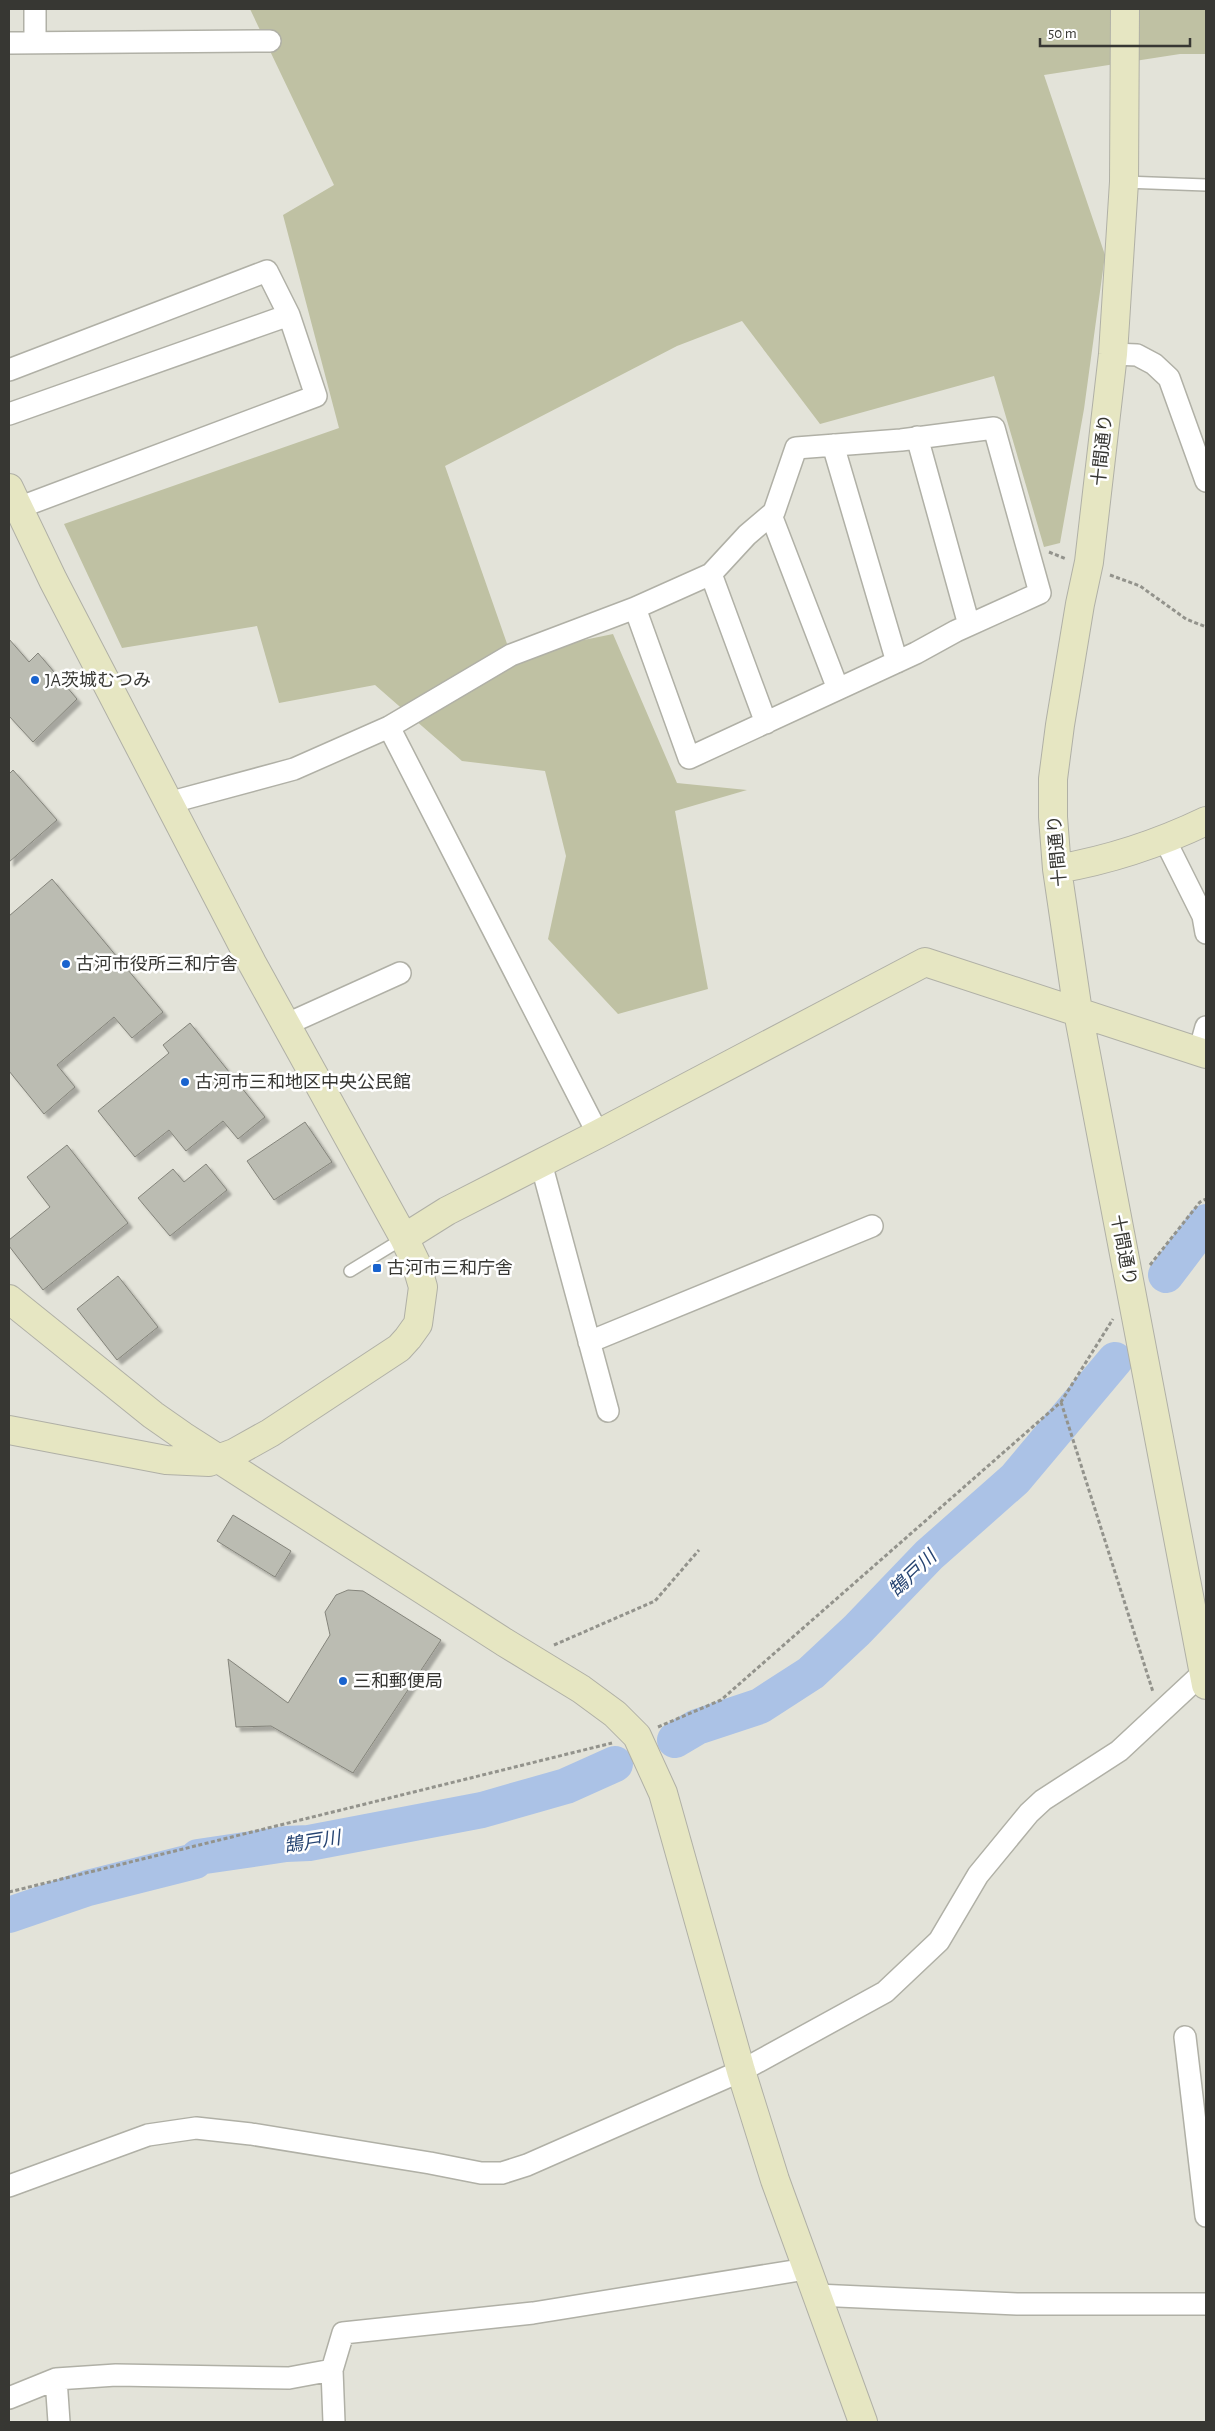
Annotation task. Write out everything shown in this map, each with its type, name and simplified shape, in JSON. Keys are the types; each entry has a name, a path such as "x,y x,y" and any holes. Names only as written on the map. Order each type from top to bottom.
{"street":[{"path":"35,9 35,43"},
{"name":"十間通り","path":"1125,9 1124,182 1113,354 1088,568 1060,725 1053,779 1057,869 1078,1012 1206,1676"},
{"path":"9,43 270,41"},
{"path":"9,370 267,271 289,315 316,396 13,498 168,803 285,1025 404,1238 416,1263 423,1287 418,1324 399,1348 270,1433 218,1460 200,1463 166,1460 9,1430"},
{"path":"9,414 289,315"},
{"path":"1113,354 1137,355 1154,364 1169,378 1206,481"},
{"path":"168,803 294,769 390,726 511,655 635,608 711,574 747,535 774,512 796,448 994,428 1040,593 838,690 689,758 635,608"},
{"path":"917,437 970,625"},
{"path":"833,445 897,662"},
{"path":"770,515 838,690"},
{"path":"711,574 766,723"},
{"path":"390,726 598,1134"},
{"path":"1057,869 1102,860 1165,840 1206,821"},
{"path":"1165,840 1205,921"},
{"path":"404,1238 447,1211 925,962 1078,1012 1204,1044"},
{"path":"285,1025 400,973"},
{"path":"541,1163 608,1411"},
{"path":"589,1342 872,1226"},
{"path":"9,1299 153,1415 218,1460 581,1689 615,1714 637,1736 663,1793 741,2071 775,2180 806,2269 864,2422"},
{"path":"9,2186 148,2134 196,2128 251,2134 481,2173 502,2173 527,2165 741,2071 885,1992 939,1941 978,1875 1028,1813 1043,1800 1119,1751 1206,1676"},
{"path":"1185,2037 1206,2216"},
{"path":"334,2422 332,2370 343,2333 533,2312 806,2269"},
{"path":"816,2295 1017,2304 1206,2304"},
{"path":"9,2398 56,2379 116,2375 289,2378 332,2370"},
{"path":"56,2379 59,2422"}],"lane":[{"path":"1124,182 1206,185"},
{"path":"350,1271 404,1238"}],"path":[{"path":"1026,542 1088,568 1140,586 1186,619 1206,627"},
{"path":"9,1892 637,1736 722,1700 1061,1402 1131,1289 1200,1202 1206,1199"},
{"path":"1061,1402 1160,1715"},
{"path":"528,1657 655,1600 699,1550"}],"green space":[{"path":"250,9 1206,9 1206,54 1180,54 1044,75 1105,255 1084,409 1060,543 1044,547 994,376 820,424 742,321 677,346 445,466 511,655 613,634 677,783 747,790 675,811 708,989 618,1014 548,939 566,856 545,771 462,761 375,685 279,703 257,626 122,648 64,524 339,428 283,215 334,185"}],"building":[{"name":"JA茨城むつみ","path":"9,639 29,662 38,653 77,699 33,742 9,716"},
{"path":"13,770 57,820 9,862 9,774"},
{"name":"古河市役所三和庁舎","path":"52,879 163,1012 132,1038 114,1017 57,1065 75,1087 44,1114 9,1071 9,916"},
{"name":"古河市三和地区中央公民館","path":"190,1023 265,1117 238,1139 223,1121 186,1151 169,1130 135,1157 98,1111 169,1053 163,1045"},
{"path":"305,1122 332,1162 274,1200 247,1161"},
{"path":"67,1145 128,1223 43,1290 9,1246 9,1240 50,1207 27,1177"},
{"path":"206,1164 227,1190 170,1236 138,1198 173,1169 184,1182"},
{"path":"118,1276 158,1327 117,1360 77,1309"},
{"path":"233,1515 291,1551 275,1577 217,1541"},
{"path":"348,1590 363,1591 441,1640 353,1773 271,1726 236,1727 228,1659 288,1703 330,1635 325,1612 336,1595"}],"waterway":[{"name":"鵠戸川","path":"1166,1275 1206,1222"},
{"name":"鵠戸川","path":"675,1740 697,1727 760,1706 811,1673 857,1630 929,1555 1015,1479 1115,1360"},
{"name":"鵠戸川","path":"9,1915 88,1888 195,1861 198,1857 286,1844 309,1843 482,1810 566,1786 615,1764"}],"place":[{"name":"JA茨城むつみ","path":"35,680"},
{"name":"古河市役所三和庁舎","path":"66,964"},
{"name":"古河市三和地区中央公民館","path":"185,1082"},
{"name":"古河市三和庁舎","path":"377,1268"},
{"name":"三和郵便局","path":"343,1681"}]}
